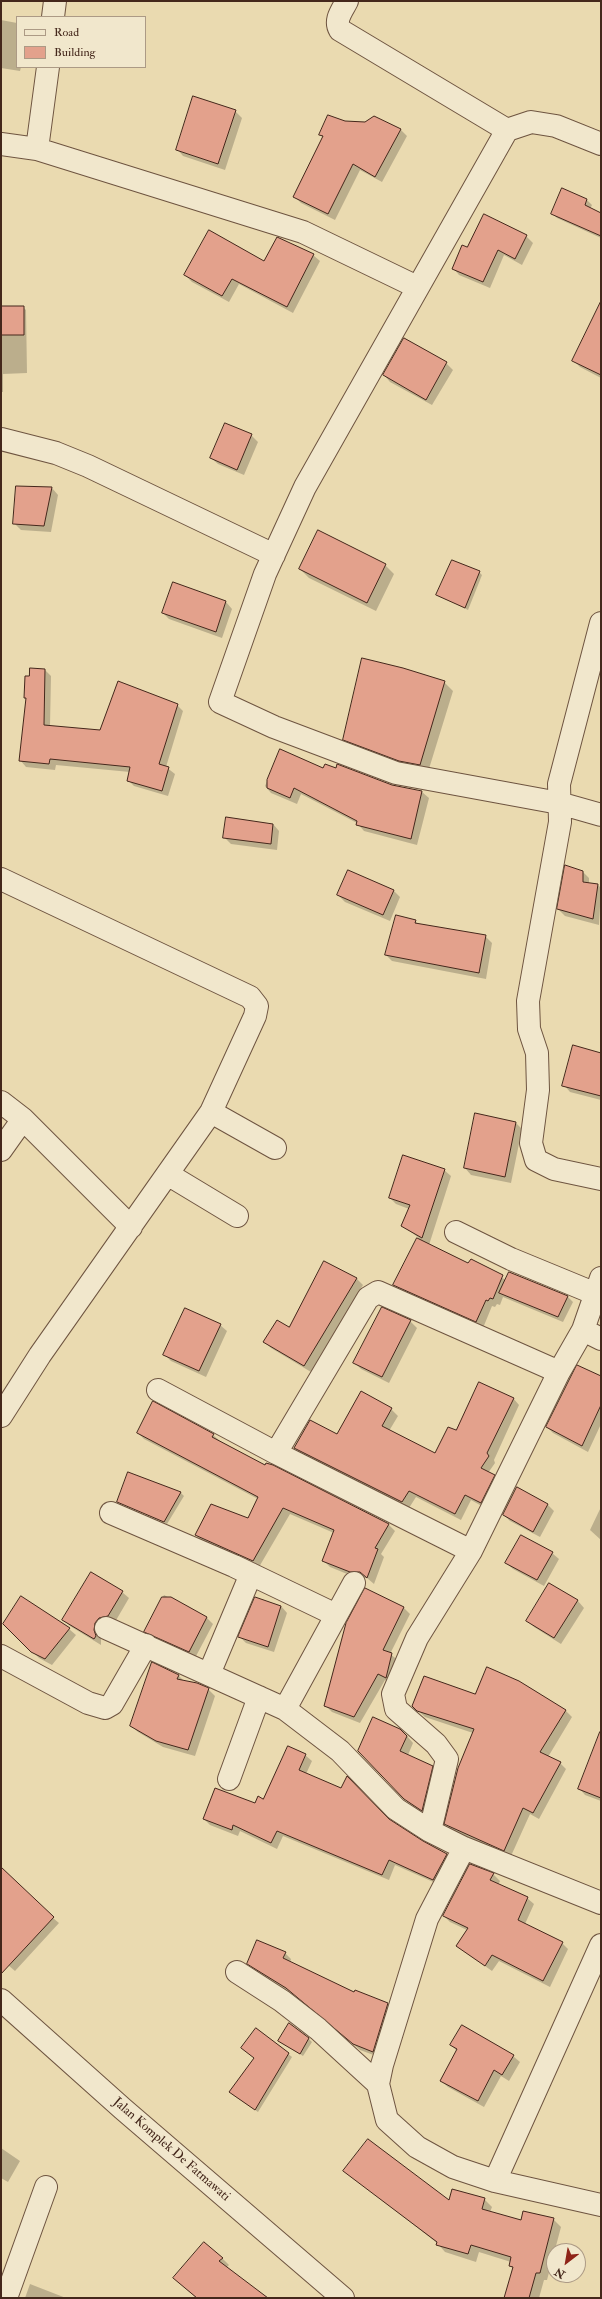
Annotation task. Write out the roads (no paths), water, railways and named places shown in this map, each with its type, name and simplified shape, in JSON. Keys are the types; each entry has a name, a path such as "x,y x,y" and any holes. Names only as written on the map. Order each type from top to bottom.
{"street":[{"path":"53,16 55,1"},
{"path":"347,1 338,20 337,26 340,30 507,130"},
{"path":"38,149 48,68"},
{"path":"601,144 556,126 531,122 507,130 305,487 265,574 220,702 274,727 396,773 558,803 601,815"},
{"path":"1,144 38,149 303,232 417,287"},
{"path":"1,439 56,453 88,466 274,555"},
{"path":"601,623 559,784 558,803 560,822 528,1001 529,1029 537,1054 538,1090 531,1143 536,1160 554,1169 601,1179"},
{"path":"1,879 250,997 257,1006 255,1016 211,1112 169,1174 40,1355 1,1416"},
{"path":"1,1102 23,1119 131,1227"},
{"path":"211,1112 275,1148"},
{"path":"1,1150 23,1119"},
{"path":"169,1174 237,1216"},
{"path":"430,1831 448,1758 436,1744 396,1709 393,1694 417,1638 471,1551 559,1372 592,1334 599,1286 511,1258 456,1232"},
{"path":"276,1453 368,1298 378,1292 559,1372"},
{"path":"158,1390 276,1453 471,1551"},
{"path":"111,1513 251,1574 336,1615"},
{"path":"209,1674 251,1574"},
{"path":"285,1709 354,1583"},
{"path":"106,1628 285,1709 340,1751 396,1809 430,1831 464,1848 601,1902"},
{"path":"1,1656 88,1703 105,1708 112,1704 146,1645"},
{"path":"228,1779 259,1697"},
{"path":"464,1848 427,1919 378,2084 387,2120 417,2146 453,2167 495,2181 601,2205"},
{"path":"495,2181 601,1945"},
{"path":"237,1972 282,2001 318,2029 378,2084"},
{"name":"Jalan Komplek De Fatmawati","path":"1,2000 123,2109 343,2298"},
{"path":"6,2298 46,2187"}]}
